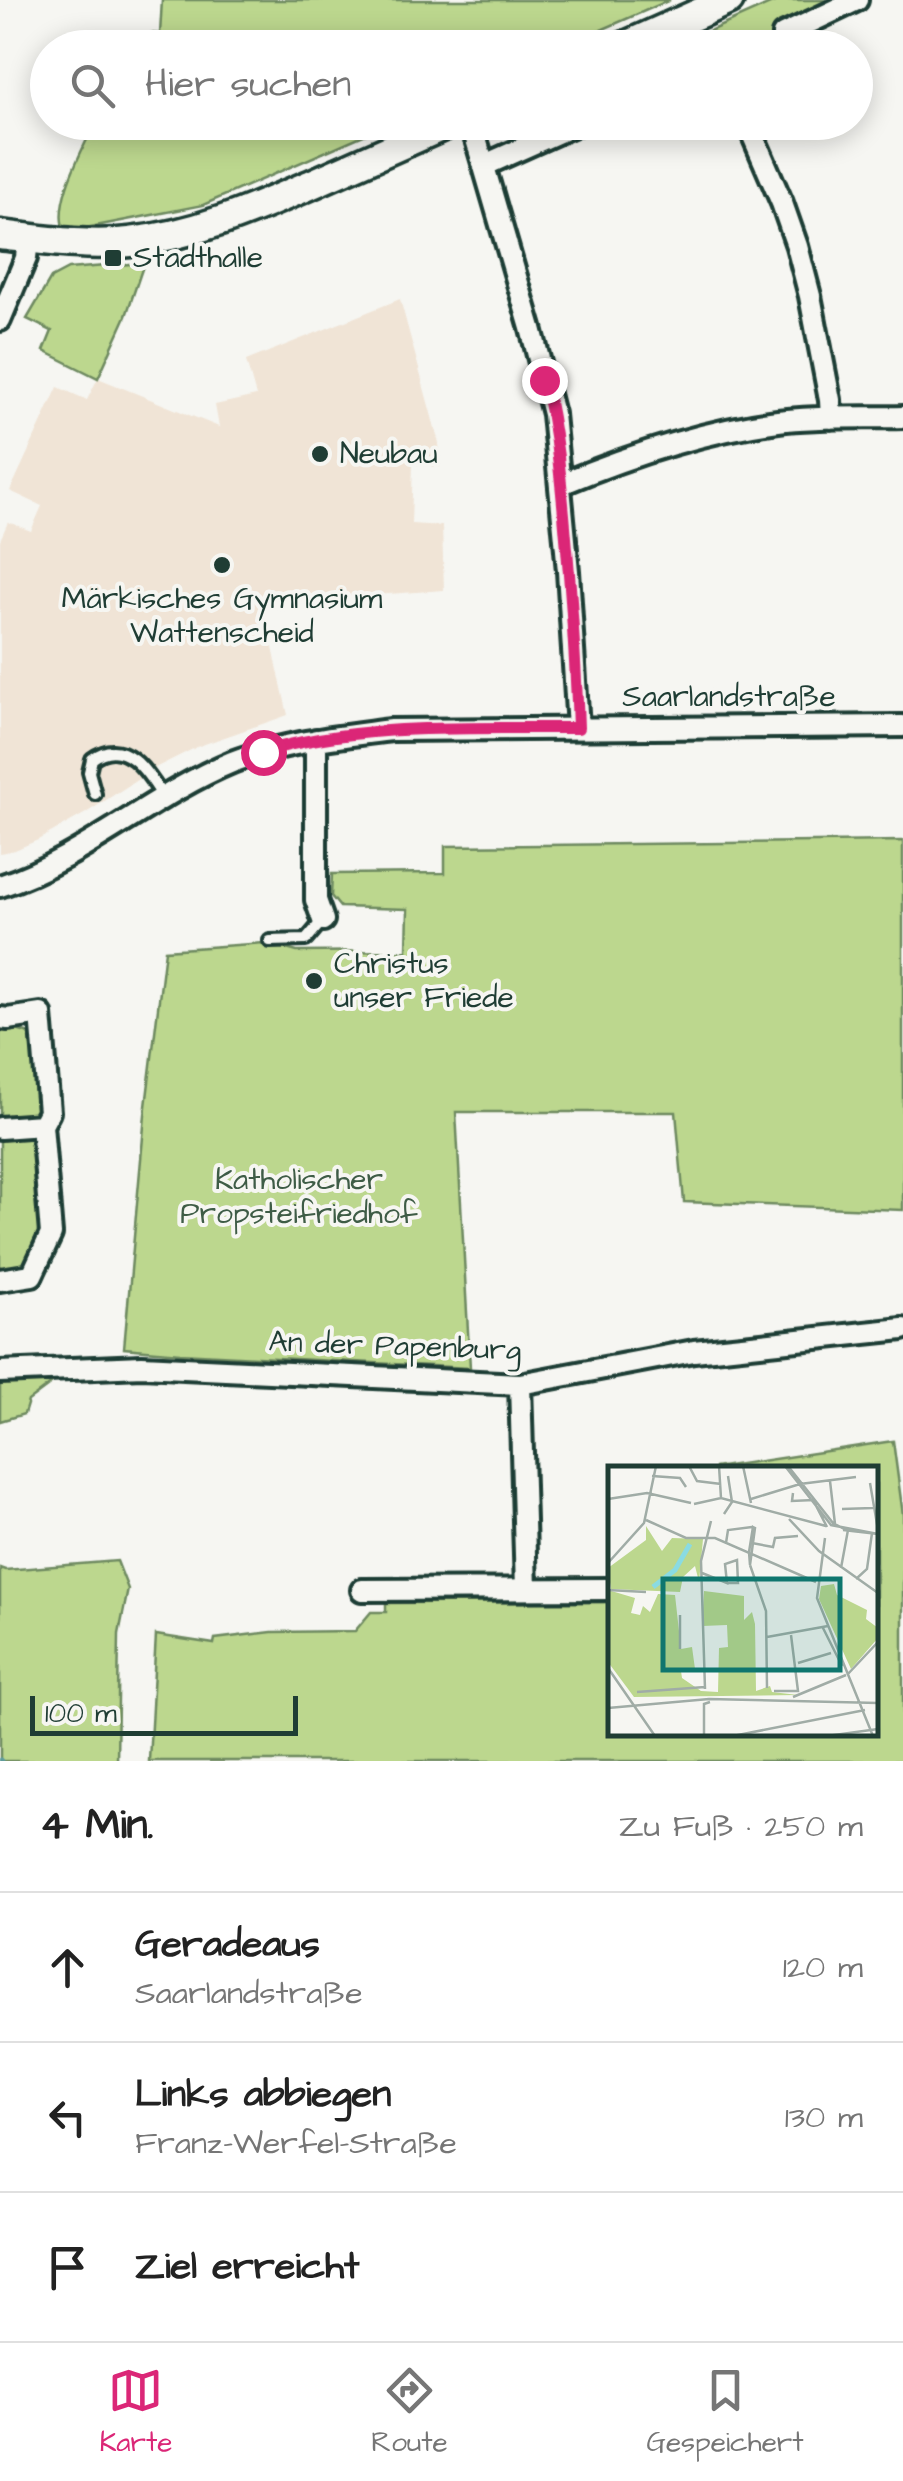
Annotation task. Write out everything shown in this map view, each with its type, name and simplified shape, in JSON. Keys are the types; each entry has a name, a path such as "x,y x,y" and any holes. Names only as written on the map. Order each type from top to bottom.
{"street":[{"path":"662,30 729,0"},
{"path":"793,30 856,0"},
{"path":"14,237 128,243 189,233 236,217 411,140"},
{"path":"476,140 552,414 576,664 578,728"},
{"path":"484,165 540,140"},
{"path":"755,140 797,246 810,296 831,418"},
{"path":"0,320 26,258 14,237"},
{"path":"561,484 702,435 782,421 903,417"},
{"name":"Saarlandstraße","path":"0,886 65,859 164,798 231,763 281,746 392,730 903,726"},
{"path":"316,740 316,900 323,920"},
{"path":"0,1018 40,1014 50,1112 42,1126 51,1234 32,1275 0,1280"},
{"path":"0,1128 42,1126"},
{"name":"An der Papenburg","path":"0,1372 142,1366 520,1384 694,1352 903,1329"},
{"path":"520,1384 526,1589"},
{"path":"362,1590 608,1588"}],"lane":[{"path":"95,794 89,772 92,759 109,749 138,762 164,798"},
{"path":"270,941 306,940 323,920"}],"shaded area":[{"name":"Märkisches Gymnasium Wattenscheid","path":"400,299 439,443 440,467 413,464 411,524 442,526 444,590 263,603 288,715 199,746 157,767 38,840 0,853 0,540 8,522 31,531 42,506 10,491 58,387 87,400 98,378 219,427 215,405 256,396 246,361"}],"green space":[{"path":"162,0 670,0 601,30 160,30"},
{"path":"779,0 842,0 776,30 712,30"},
{"path":"87,140 352,140 203,205 65,232 62,207"},
{"path":"144,263 98,378 44,351 52,331 27,319 51,278 68,269"},
{"name":"Katholischer Propsteifriedhof","path":"903,841 903,1210 684,1202 676,1112 456,1112 470,1368 124,1348 165,950 265,943 297,952 407,951 408,909 340,907 331,896 332,874 445,873 445,846"},
{"path":"0,1025 33,1035 45,1229 26,1270 0,1273"},
{"path":"63,1375 28,1401 24,1414 0,1421 0,1380"},
{"path":"893,1441 903,1515 903,1761 149,1761 156,1635 214,1644 215,1639 272,1632 355,1631 371,1612 386,1612 386,1603 608,1602 608,1736 878,1736 878,1466 727,1466"},
{"path":"117,1561 128,1589 119,1634 117,1761 0,1761 0,1568"}],"place":[{"name":"Stadthalle","path":"113,258"},
{"name":"Neubau","path":"320,454"},
{"name":"Märkisches Gymnasium Wattenscheid","path":"222,565"},
{"name":"Christus unser Friede","path":"314,981"}],"route":[{"path":"263,752 392,730 578,728 561,484 544,380"}]}
